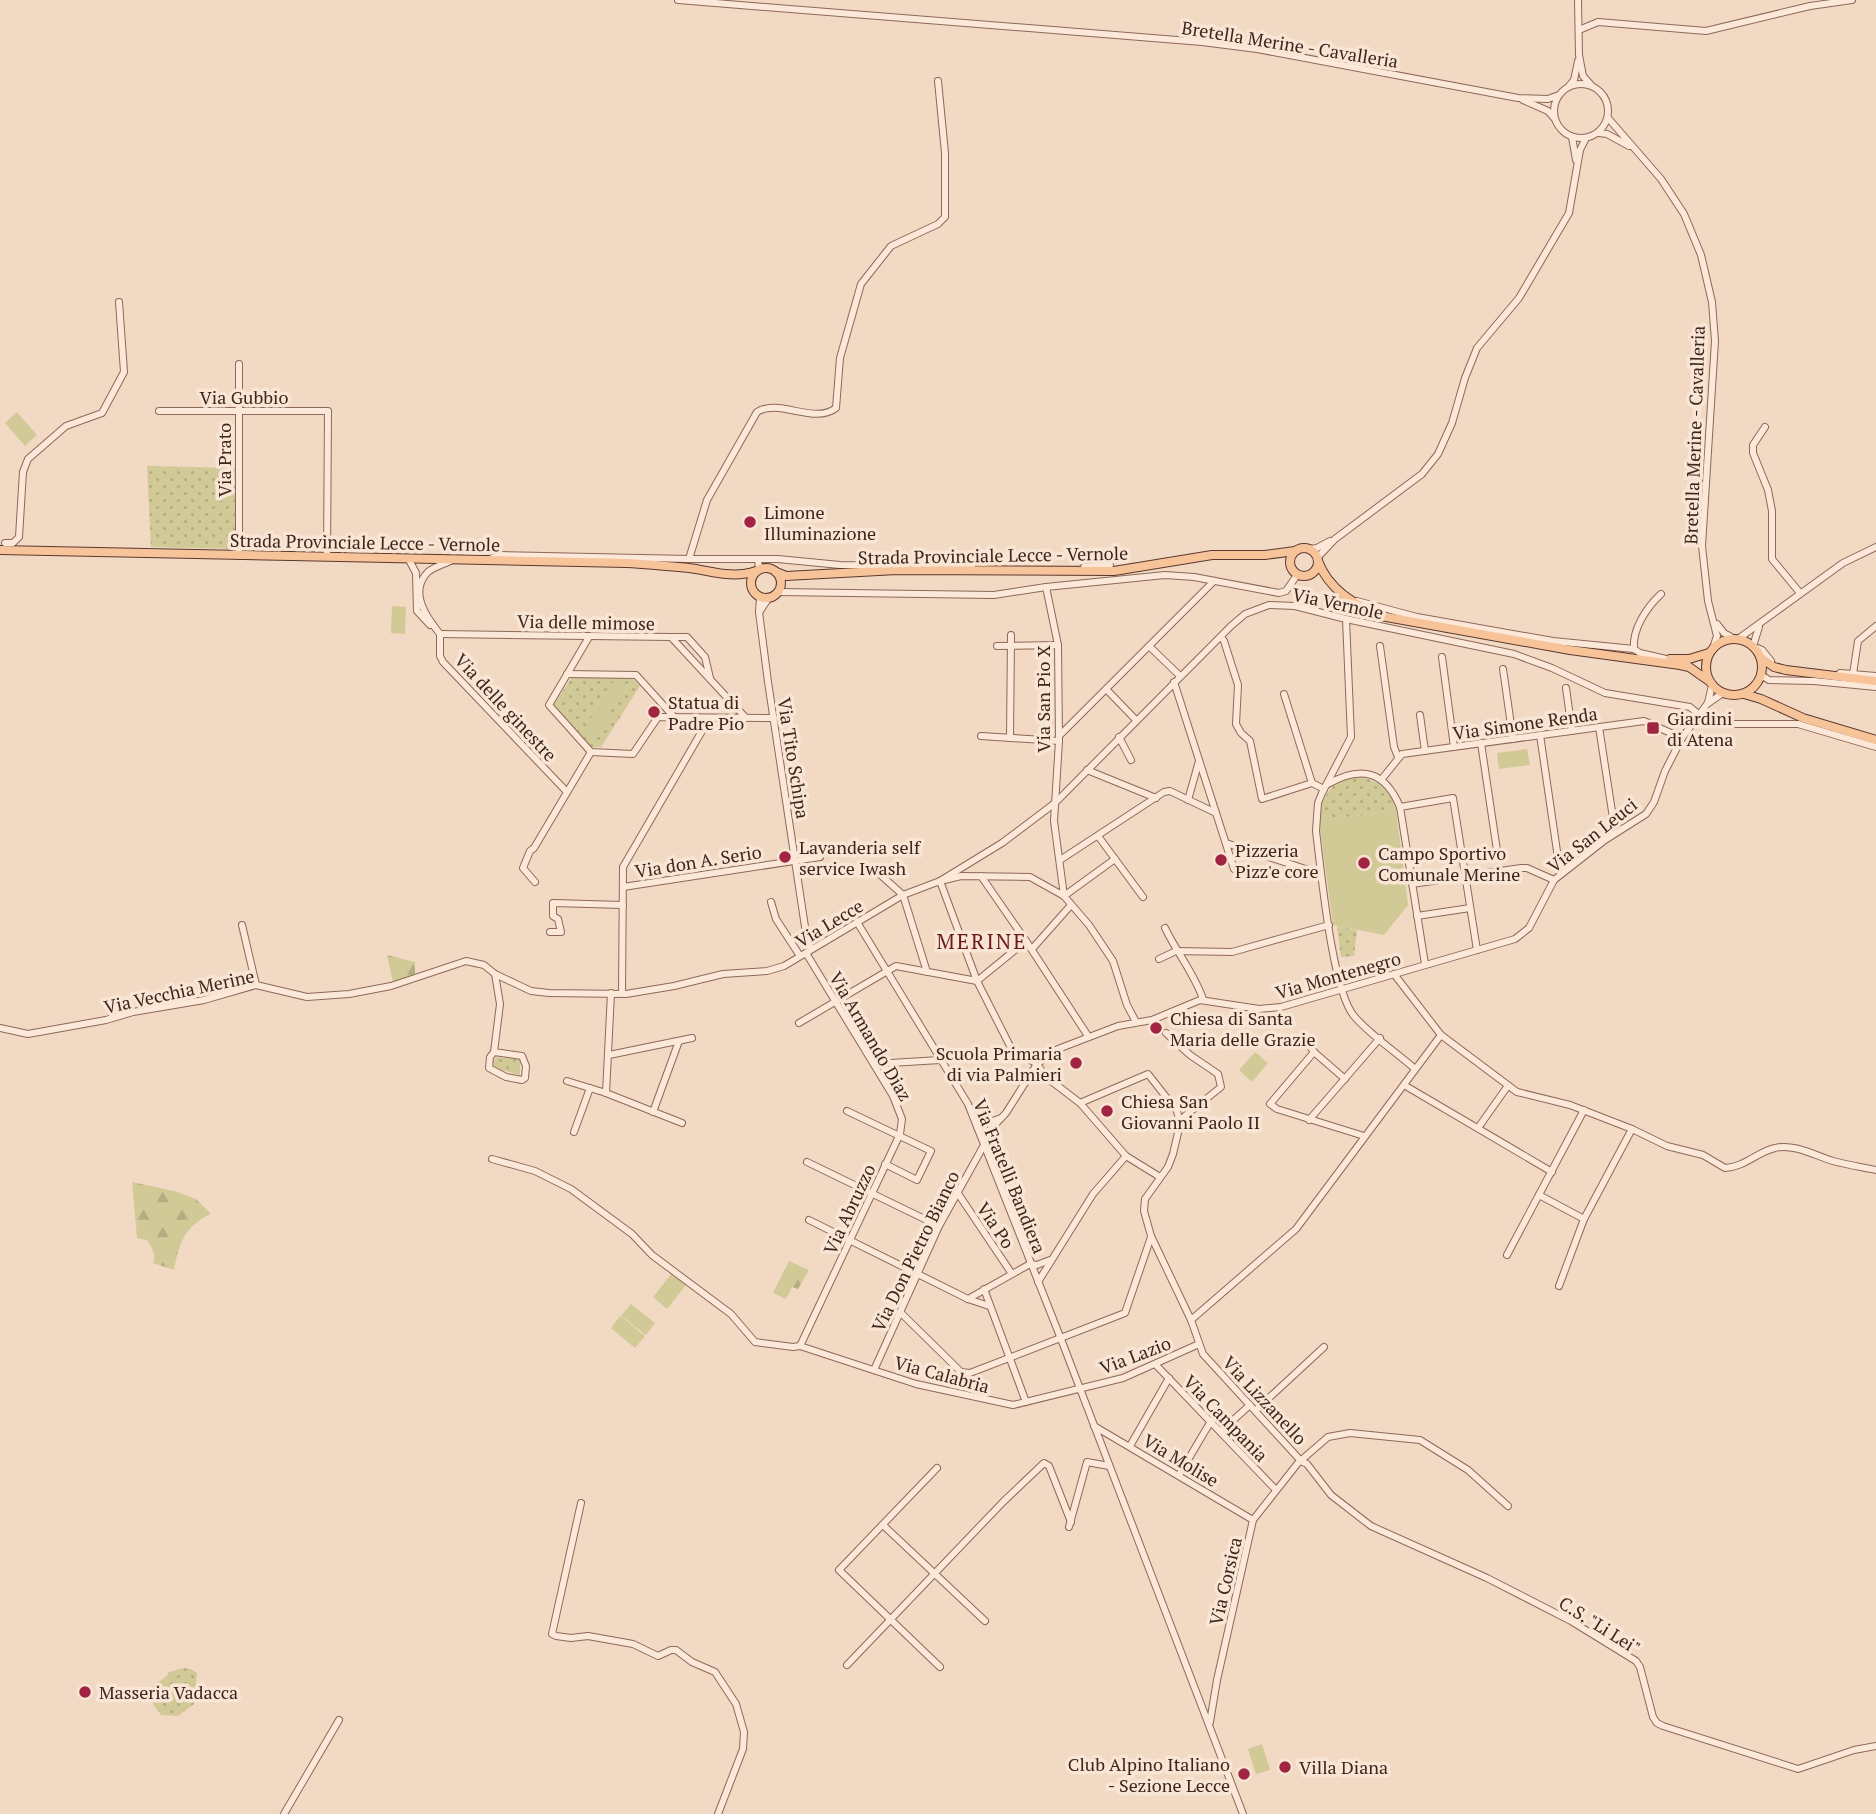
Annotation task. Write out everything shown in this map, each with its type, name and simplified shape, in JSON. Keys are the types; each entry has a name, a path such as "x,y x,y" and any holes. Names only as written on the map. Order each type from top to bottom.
{"main road":[{"name":"Strada Provinciale Lecce - Vernole","path":"2,547 239,556 494,557 627,563 691,568 742,576 758,570 775,571 786,576 897,570 1114,572 1212,555 1265,555 1308,549"},
{"path":"1308,549 1318,560 1322,572 1332,586 1353,604 1381,616 1420,625 1570,650 1621,652 1666,659 1689,659 1711,650 1718,643 1735,639 1754,647 1761,658 1783,670 1876,679"},
{"path":"1290,566 1290,558 1295,551"},
{"name":"Strada Provinciale Lecce - Vernole","path":"1265,555 1283,560 1297,575"},
{"path":"1309,576 1316,570 1318,560"},
{"path":"750,586 751,578 758,570"},
{"path":"775,571 780,589"},
{"name":"Strada Provinciale Lecce - Vernole","path":"729,575 750,586 752,591 764,598 804,576"},
{"path":"1297,575 1309,576 1332,586"},
{"path":"1710,683 1706,664 1711,650"},
{"path":"1621,652 1689,667 1723,694 1744,694 1761,699 1802,718 1876,740"},
{"path":"1744,694 1756,685 1761,675 1761,658"}],"street":[{"name":"Bretella Merine - Cavalleria","path":"678,0 1202,42 1257,49 1518,98 1548,99 1559,95"},
{"path":"1578,0 1579,55 1583,76 1603,94 1608,106 1608,118 1599,132 1586,138 1572,137 1561,130 1555,119 1555,106 1559,95 1574,80 1579,55"},
{"path":"1579,30 1598,22 1706,31 1810,6 1852,0"},
{"path":"689,559 707,500 756,414 765,408 827,413 835,408 838,399 839,366 861,284 891,246 938,225 945,217 945,153 937,81"},
{"path":"1568,88 1581,84 1594,87"},
{"name":"Bretella Merine - Cavalleria","path":"1518,98 1548,111 1555,119"},
{"name":"Bretella Merine - Cavalleria","path":"1608,118 1661,179 1684,214 1702,255 1712,302 1714,341 1702,546 1708,601 1713,616 1718,627 1735,639"},
{"name":"Bretella Merine - Cavalleria","path":"1599,132 1634,149"},
{"path":"1572,137 1577,165"},
{"path":"1308,549 1317,548 1335,539 1422,474 1438,454 1449,431 1477,348 1519,298 1569,213 1577,165 1586,138"},
{"path":"2,547 13,543 19,537 23,472 28,459 66,426 102,413 124,372 120,302"},
{"name":"Via Prato","path":"239,364 239,556"},
{"name":"Via Gubbio","path":"159,411 328,411 327,556"},
{"path":"1765,427 1753,444 1753,453 1768,490 1772,511 1772,559 1800,593"},
{"path":"1318,560 1335,539"},
{"path":"1735,639 1762,623 1843,563 1876,547"},
{"path":"494,557 778,559 840,565 1039,568 1110,565"},
{"path":"408,558 416,573 417,611 438,631"},
{"path":"416,573 425,558"},
{"path":"425,558 428,573 420,589 420,603 438,631"},
{"path":"428,573 454,558"},
{"path":"758,559 758,570"},
{"path":"775,571 778,559"},
{"path":"780,589 994,596 1046,587 1165,575 1279,593 1286,591 1297,575"},
{"path":"981,736 1059,739 1214,581"},
{"name":"Via San Pio X","path":"1046,587 1058,646 1059,739 1054,804"},
{"path":"1621,652 1634,645 1647,610 1661,594"},
{"name":"Via Tito Schipa","path":"764,598 759,612 807,940 806,953"},
{"name":"Via Vernole","path":"940,881 1002,843 1054,804 1245,614 1269,605 1295,606 1346,620 1514,654 1546,665 1605,693 1693,708 1699,715 1716,724 1798,724 1876,747"},
{"name":"Bretella Merine - Cavalleria","path":"1711,650 1717,636 1713,616"},
{"path":"1346,620 1351,737 1318,803 1316,818 1321,874 1341,990 1353,1015 1415,1069"},
{"path":"1762,623 1755,637 1754,647 1762,650 1774,664 1876,679"},
{"path":"1853,674 1858,641 1876,626"},
{"name":"Via delle mimose","path":"438,631 671,638 746,718"},
{"name":"Via delle ginestre","path":"438,631 443,662 568,792"},
{"path":"1010,738 1011,635"},
{"path":"589,637 549,705 591,752 633,754 658,717 774,718"},
{"path":"1221,637 1237,678 1236,724 1250,741 1262,799 1312,783 1326,787 1345,775 1358,772 1381,780 1394,793 1400,807 1425,964"},
{"path":"671,638 687,638 705,657 710,679"},
{"path":"1634,645 1640,653 1666,659"},
{"path":"997,646 1058,646"},
{"path":"1149,646 1177,679 1199,760 1234,869"},
{"path":"1380,646 1394,747 1398,757 1381,780"},
{"path":"1441,657 1454,747"},
{"path":"1503,669 1513,739"},
{"path":"568,674 636,675 675,718"},
{"path":"1761,675 1769,680 1876,687"},
{"path":"1707,704 1710,683"},
{"path":"1566,688 1572,731"},
{"path":"1106,689 1136,720"},
{"path":"1284,694 1312,783"},
{"path":"1707,704 1723,694"},
{"name":"Via San Leuci","path":"1425,964 1504,944 1523,935 1535,918 1554,880 1605,840 1646,814 1682,738 1707,704"},
{"path":"1683,707 1688,713 1689,727"},
{"name":"Via Vernole","path":"1688,713 1693,717 1699,715"},
{"path":"1420,715 1425,751"},
{"path":"622,993 625,863 709,719"},
{"name":"Via Simone Renda","path":"1398,757 1402,754 1644,721 1682,738"},
{"path":"1599,727 1613,818"},
{"path":"1540,735 1558,858"},
{"path":"1119,737 1131,760"},
{"path":"1481,743 1498,857"},
{"path":"536,882 523,868 530,851 591,752"},
{"path":"1188,800 1199,760"},
{"path":"1087,770 1156,798"},
{"path":"1060,860 1170,791 1216,813"},
{"path":"1400,807 1453,798 1477,950"},
{"path":"1054,804 1064,896 1115,859"},
{"path":"1098,836 1143,897"},
{"path":"1226,843 1321,874"},
{"name":"Via don A. Serio","path":"623,887 820,857"},
{"path":"1412,884 1521,868 1554,880"},
{"path":"875,870 904,895 927,972"},
{"name":"Via Lecce","path":"484,965 495,974 531,991 622,993 674,986 723,974 767,971 784,966 904,895 940,881 961,876 1030,877 1064,896 1089,925 1113,961 1127,1005 1136,1021"},
{"path":"981,876 1088,1036"},
{"path":"940,881 977,980 1012,1048 1037,1064 1046,1077 1080,1103 1126,1156 1160,1177"},
{"name":"Via Armando Diaz","path":"771,902 776,919 806,953 897,1103 902,1119 900,1136"},
{"path":"550,932 561,932 558,919 553,916 553,903 623,905"},
{"path":"1032,950 1071,905"},
{"path":"1417,916 1470,908"},
{"name":"Via Fratelli Bandiera","path":"857,922 968,1104 1243,1814"},
{"path":"1159,959 1176,951 1232,953 1329,925"},
{"path":"242,926 256,985"},
{"path":"1037,1064 1058,1049 1088,1036 1136,1021 1152,1020 1203,999 1196,980 1176,951 1165,928"},
{"path":"799,1023 896,966 977,980 1026,941"},
{"name":"Via Vecchia Merine","path":"0,1028 28,1034 204,1000 256,985 307,997 328,997 391,986 466,961 484,965"},
{"name":"Via Montenegro","path":"1203,999 1259,1009 1271,1008 1425,964"},
{"path":"494,1052 522,1056 526,1066 525,1078 522,1080 495,1073 489,1068 494,1052 500,1004 495,974"},
{"path":"1394,974 1441,1035 1507,1087 1527,1096 1584,1110 1667,1146 1703,1155 1725,1168 1740,1166 1780,1147 1876,1170"},
{"path":"607,1093 611,993"},
{"path":"1166,1033 1190,1055 1218,1074 1221,1087 1180,1120"},
{"path":"1191,1320 1296,1229 1441,1035"},
{"path":"609,1055 692,1038"},
{"path":"1309,1119 1380,1038"},
{"path":"653,1112 679,1041"},
{"path":"1306,1041 1314,1052 1345,1079"},
{"path":"1314,1052 1270,1104 1277,1109 1364,1136"},
{"path":"874,1064 940,1060"},
{"name":"Via Don Pietro Bianco","path":"874,1370 939,1226 990,1130 1002,1117 1037,1064"},
{"path":"900,1312 964,1374 1125,1313 1151,1236 1144,1204 1173,1154 1180,1120 1177,1111 1149,1074 1080,1103"},
{"path":"567,1081 607,1093 682,1123"},
{"path":"1404,1085 1552,1172"},
{"path":"1478,1128 1507,1087"},
{"path":"574,1132 590,1088"},
{"path":"1507,1255 1584,1110"},
{"path":"847,1111 931,1151 917,1180 885,1164"},
{"path":"977,1127 1002,1117"},
{"path":"1559,1286 1584,1219 1632,1129"},
{"name":"Via Abruzzo","path":"800,1346 871,1192 900,1136"},
{"path":"1038,1282 1093,1194 1126,1156"},
{"name":"Via Calabria","path":"492,1159 535,1171 571,1189 632,1234 652,1255 731,1314 755,1342 793,1348 800,1346 916,1384 1013,1405 1080,1390"},
{"path":"807,1162 939,1226"},
{"name":"Via Po","path":"957,1192 1012,1274"},
{"path":"1539,1195 1584,1219"},
{"path":"809,1220 989,1306"},
{"name":"Via Lizzanello","path":"1151,1236 1191,1320 1203,1354 1301,1461"},
{"path":"968,1298 1030,1264 1037,1265 1052,1258"},
{"path":"984,1289 1026,1402"},
{"name":"Via Lazio","path":"1080,1390 1123,1378 1199,1344"},
{"path":"1221,1432 1324,1347"},
{"name":"Via Campania","path":"1156,1365 1276,1490"},
{"path":"1130,1446 1169,1378"},
{"path":"1179,1475 1211,1421"},
{"name":"Via Molise","path":"1094,1426 1253,1520"},
{"name":"Via Corsica","path":"1210,1724 1217,1680 1253,1520 1301,1461 1328,1437 1350,1433 1420,1440 1468,1470 1508,1506"},
{"name":"C.S. \"Li Lei\"","path":"1301,1461 1307,1464 1331,1495 1371,1526 1523,1596 1571,1621 1636,1661 1654,1717 1657,1723 1663,1726 1798,1769 1876,1746"},
{"path":"847,1665 1003,1502 1044,1463 1049,1466 1070,1525 1087,1462 1109,1466"},
{"path":"937,1468 839,1570 940,1667"},
{"path":"582,1503 552,1634 571,1638 588,1636 633,1644 658,1656 676,1650 715,1672 736,1704 744,1732 743,1749 718,1814"},
{"path":"883,1525 985,1621"},
{"path":"284,1814 339,1720"}],"green space":[{"path":"17,412 37,435 25,446 5,423"},
{"path":"147,466 235,468 235,549 151,547"},
{"path":"392,606 406,607 405,634 391,633"},
{"path":"572,677 633,679 640,686 601,747 591,747 553,706"},
{"path":"613,682 624,689 610,711 599,704"},
{"path":"597,708 609,715 594,739 583,732"},
{"path":"1527,749 1530,765 1499,769 1497,753"},
{"path":"1361,777 1384,788 1396,810 1319,821 1330,789 1343,780"},
{"name":"Campo Sportivo Comunale Merine","path":"1396,810 1408,905 1384,935 1333,925 1319,821"},
{"path":"1337,926 1357,930 1354,956 1341,957"},
{"path":"387,955 415,962 415,974 393,982"},
{"path":"1255,1052 1268,1063 1252,1082 1239,1070"},
{"path":"497,1057 518,1059 520,1075 494,1068 493,1061"},
{"path":"132,1182 196,1199 211,1214 195,1224 184,1237 174,1270 153,1263 154,1254 147,1240 137,1238"},
{"path":"789,1261 809,1270 798,1289 792,1287 786,1299 773,1293"},
{"path":"672,1273 686,1285 667,1309 653,1297"},
{"path":"631,1304 655,1323 646,1335 621,1316"},
{"path":"620,1316 645,1336 635,1348 611,1328"},
{"path":"184,1668 197,1673 194,1704 178,1716 161,1715 151,1701 147,1689 166,1677 169,1672"},
{"path":"1262,1744 1270,1770 1256,1774 1248,1749"}],"place":[{"name":"Limone Illuminazione","path":"750,522"},
{"name":"Statua di Padre Pio","path":"654,712"},
{"name":"Giardini di Atena","path":"1653,728"},
{"name":"Lavanderia self service Iwash","path":"785,857"},
{"name":"Pizzeria Pizz'e core","path":"1221,860"},
{"name":"Campo Sportivo Comunale Merine","path":"1364,863"},
{"name":"Chiesa di Santa Maria delle Grazie","path":"1156,1028"},
{"name":"Scuola Primaria di via Palmieri","path":"1076,1063"},
{"name":"Chiesa San Giovanni Paolo II","path":"1107,1111"},
{"name":"Masseria Vadacca","path":"85,1692"},
{"name":"Villa Diana","path":"1285,1767"},
{"name":"Club Alpino Italiano - Sezione Lecce","path":"1244,1774"}],"district":[{"name":"MERINE","path":"982,941"}]}
